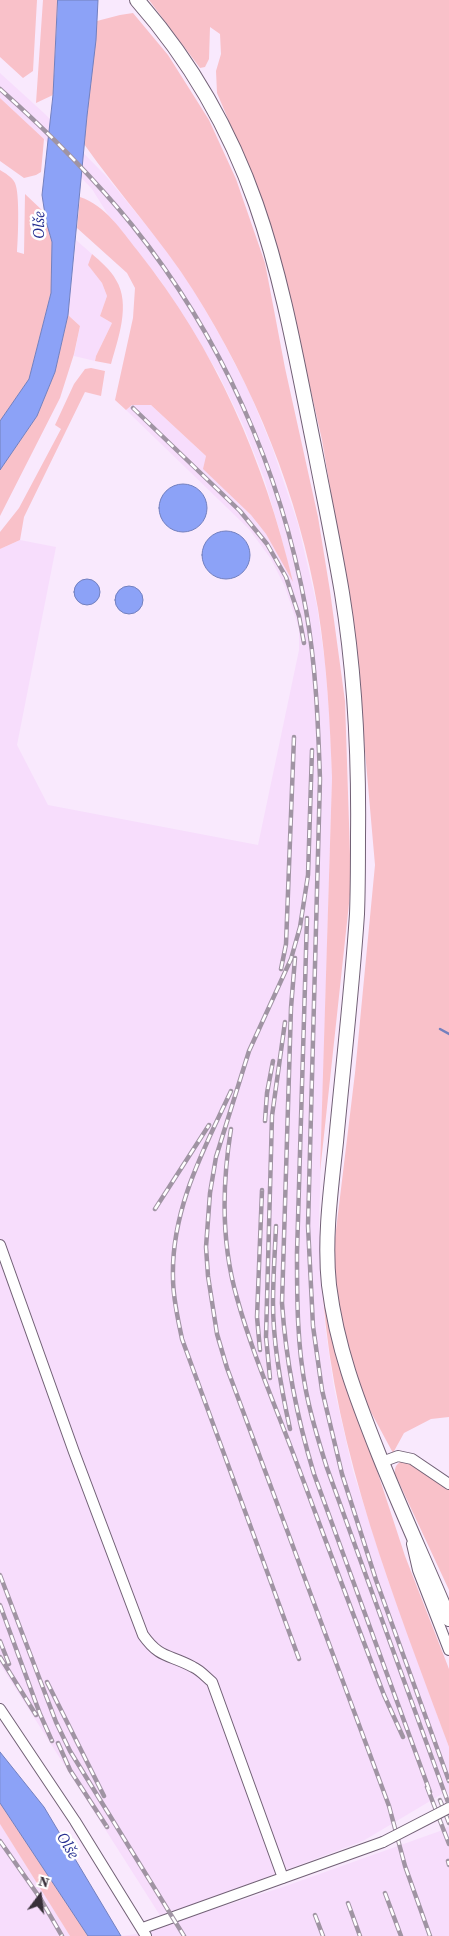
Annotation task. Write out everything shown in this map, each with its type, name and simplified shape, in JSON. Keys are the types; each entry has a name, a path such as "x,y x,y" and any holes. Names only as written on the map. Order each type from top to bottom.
{"main road":[{"path":"137,0 154,19 199,83 228,138 255,200 264,227 292,339 343,596 355,714 358,874 351,987 328,1224 329,1281 336,1330 346,1370 408,1526 449,1619"}],"street":[{"path":"0,1245 74,1452 143,1635 152,1648 163,1655 194,1667 212,1682 283,1878"},
{"path":"382,1462 398,1456 412,1459 449,1484"},
{"path":"408,1526 418,1570 449,1650"},
{"path":"432,1578 449,1603"},
{"path":"0,1709 145,1932 283,1878 383,1842 449,1808"}],"shaded area":[{"path":"0,0 37,0 33,71 23,78 0,57"},
{"path":"43,0 58,0 53,95 36,103"},
{"path":"149,0 449,0 449,1417 431,1419 404,1433 393,1453 365,1401 341,1331 333,1255 355,1073 375,865 355,637 322,440 289,294 256,185 217,93 216,71 221,54 220,34 210,27 209,59 205,67 200,68"},
{"path":"133,13 168,55 209,120 236,179 265,263 285,368 318,517 330,591 345,701 351,885 320,1172 332,778 328,693 318,609 310,567 286,484 271,443 236,364 180,271 84,144 97,21"},
{"path":"0,73 45,114 106,176 160,242 193,289 249,391 272,447 298,524 317,606 325,662 332,778 319,1224 325,1326 334,1388 353,1471 387,1577 449,1747 449,1795 447,1791 363,1841 161,1917 0,1664 0,549 20,540 56,547 17,745 48,805 258,845 299,650 299,629 285,587 271,559 249,529 126,410 132,405 151,405 206,456 204,469 251,515 266,534 292,579 264,478 243,425 218,373 160,280 107,213 92,189 44,139 0,98"},
{"path":"0,98 44,139 41,172 36,175 24,178 0,161"},
{"path":"0,170 12,179 17,189 17,252 24,254 25,194 44,212 52,242 51,293 29,379 0,421"},
{"path":"80,197 98,206 112,219 165,288 191,326 234,407 252,449 268,493 293,582 266,534 251,515 203,469 206,456 151,405 132,405 126,410 115,400 133,318 135,288 127,273 77,228"},
{"path":"76,240 92,254 89,265 102,283 107,296 100,316 112,323 95,361 74,356 80,326 68,315"},
{"path":"92,254 114,276 123,300 122,322 111,364 95,361 112,323 100,316 107,296 102,283 88,265"},
{"path":"68,315 80,326 74,354 60,398 0,516 0,470 37,416 55,372"},
{"path":"91,368 105,371 101,396 85,392 24,517 20,540 0,549 0,532 19,508 61,429 55,425 74,384 85,369"},
{"path":"323,1296 335,1352 368,1443 405,1556 449,1669 449,1747 408,1637 370,1526 354,1469 340,1412 330,1355"},
{"path":"405,1460 411,1462 449,1489 449,1590 395,1474 397,1465"},
{"path":"0,1803 88,1936 70,1936 0,1824"},
{"path":"0,1824 70,1936 0,1936"},
{"path":"449,1826 449,1936 121,1936 136,1934 283,1887 440,1831"}],"water":[{"path":"58,0 98,0 96,40 68,315 55,372 37,416 0,470 0,421 29,379 51,293 52,242 42,195 53,95"},
{"path":"178,484 188,484 200,491 207,503 207,513 200,525 188,532 178,532 170,528 163,521 159,513 159,503 163,495 170,488"},
{"path":"221,531 231,531 243,538 250,550 250,560 243,572 231,579 221,579 213,575 206,568 202,560 202,550 206,542 213,535"},
{"path":"87,579 96,583 100,592 96,601 87,605 78,601 74,592 78,583"},
{"path":"129,586 139,590 143,600 139,610 129,614 119,610 115,600 119,590"},
{"name":"Olše","path":"0,1752 44,1807 121,1936 88,1936 0,1803"}],"waterway":[{"path":"440,1029 449,1034"}],"railway":[{"path":"0,89 69,154 117,207 164,268 193,312 220,359 243,407 281,506 295,558 306,610 312,652 320,779 308,1226 313,1326 322,1390 342,1474 376,1580 449,1781"},
{"path":"133,408 240,511 267,544 286,577 299,616 304,643"},
{"path":"281,969 286,944 294,737"},
{"path":"312,750 308,875 300,927 291,959 249,1051 216,1157 210,1193 206,1247 208,1276 217,1334 227,1368 389,1806 405,1866 430,1936"},
{"path":"307,918 297,1253 298,1322 303,1374 308,1401 327,1468 449,1805"},
{"path":"295,958 291,1008 282,1303 289,1368 297,1411 314,1474 430,1792"},
{"path":"270,1378 266,1337 272,1116 285,1022"},
{"path":"265,1121 267,1093 273,1061"},
{"path":"231,1091 200,1159 183,1205 174,1253 174,1294 182,1339 299,1659"},
{"path":"155,1209 209,1125"},
{"path":"231,1129 226,1171 226,1235 232,1277 243,1320 362,1639 403,1737"},
{"path":"260,1350 257,1317 262,1190"},
{"path":"276,1226 273,1293 274,1335 290,1429"},
{"path":"0,1575 56,1722 70,1751 184,1936"},
{"path":"0,1605 40,1714 52,1741"},
{"path":"0,1641 9,1664"},
{"path":"0,1657 36,1715"},
{"path":"47,1682 104,1796"},
{"path":"58,1743 70,1770 107,1827"},
{"path":"427,1787 449,1844"},
{"path":"440,1800 449,1823"},
{"path":"0,1841 40,1898 62,1936"},
{"path":"448,1861 449,1865"},
{"path":"385,1893 401,1936"},
{"path":"348,1903 360,1936"},
{"path":"315,1915 323,1936"}]}
